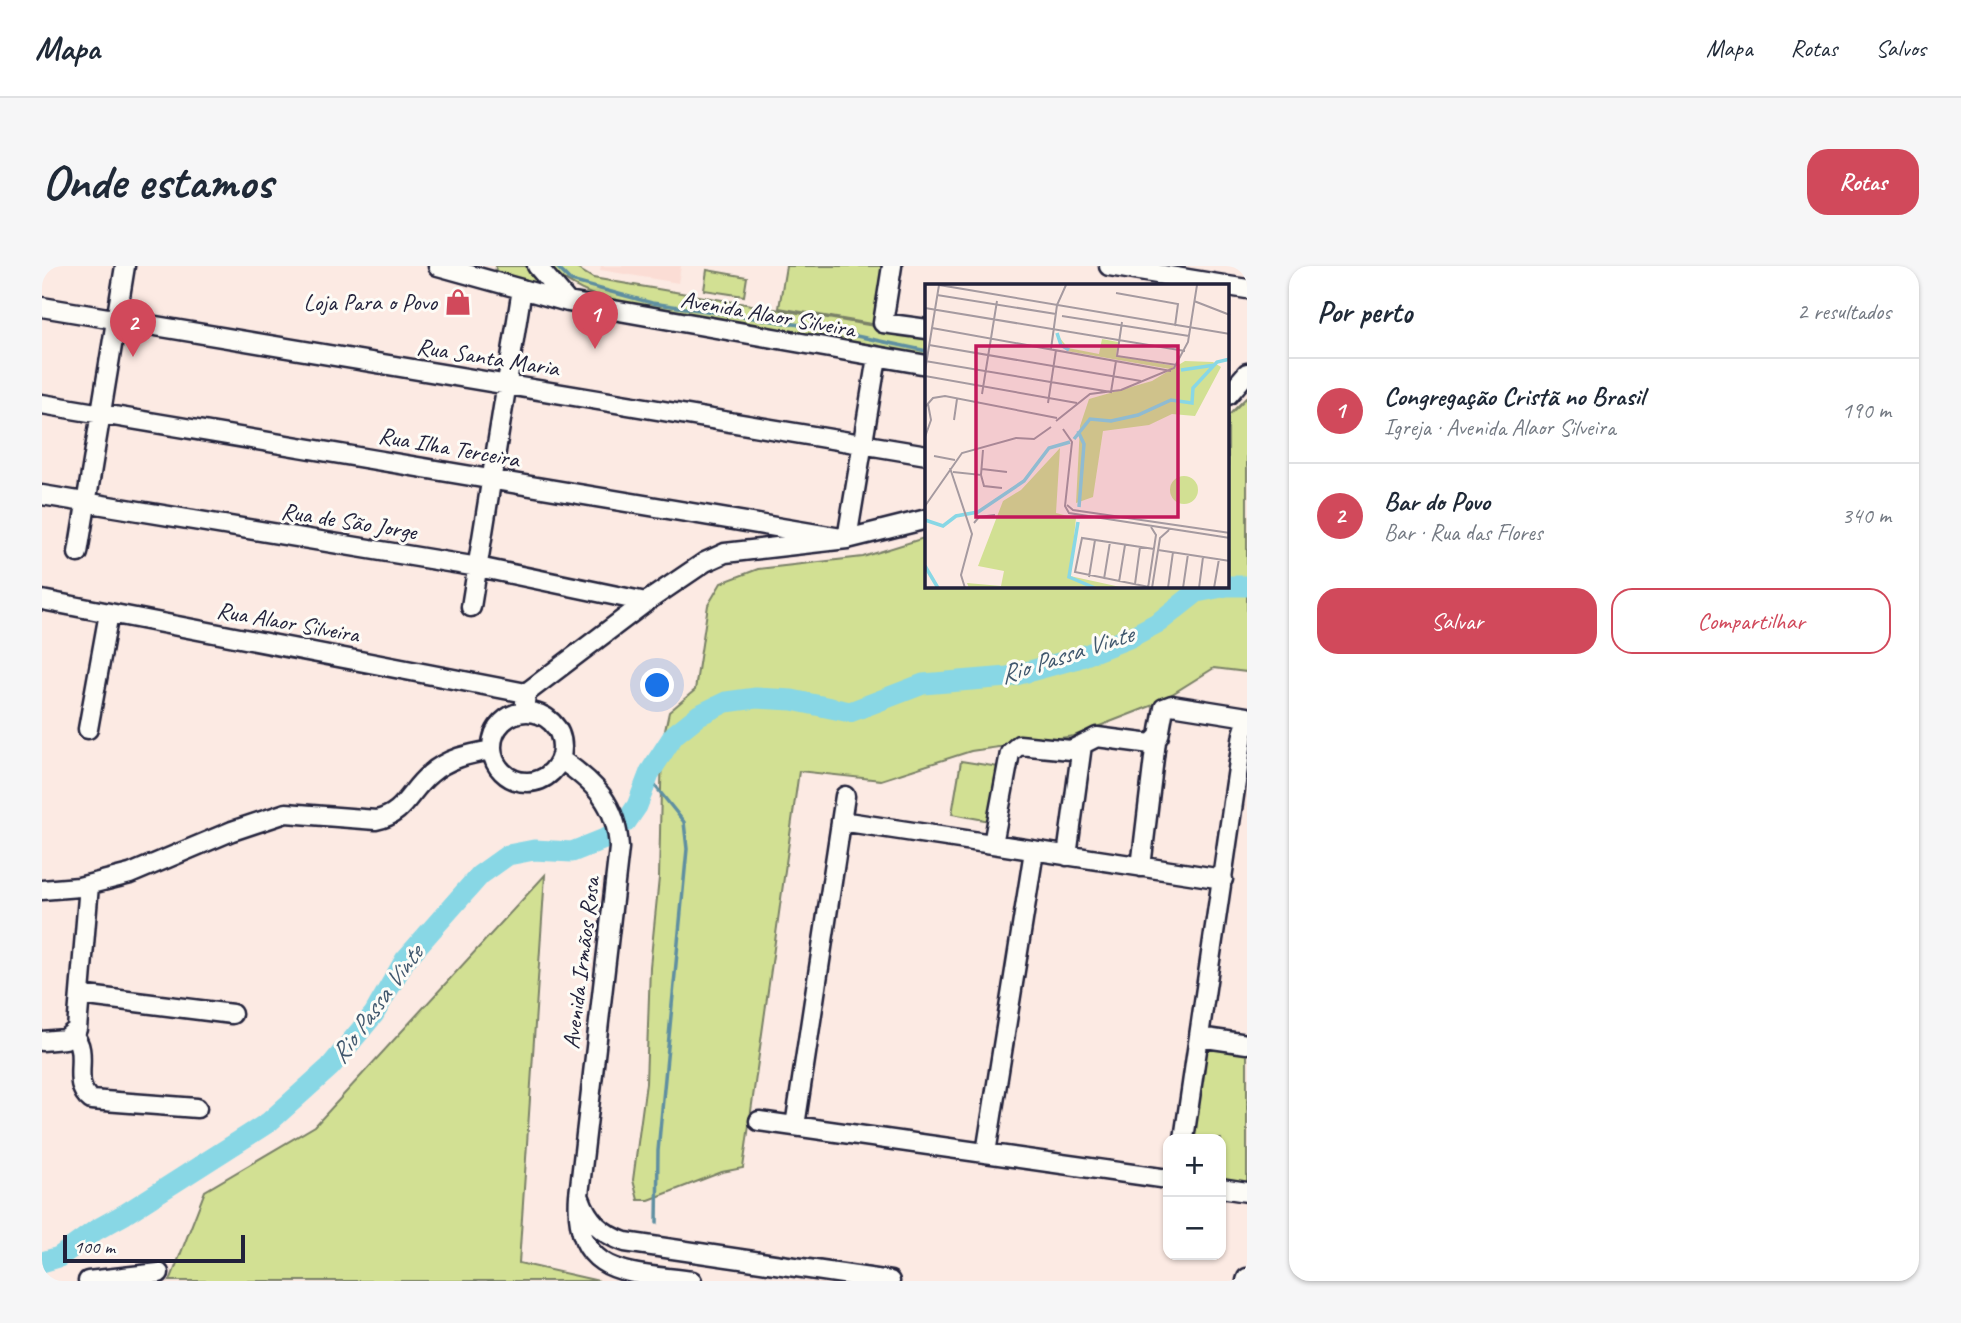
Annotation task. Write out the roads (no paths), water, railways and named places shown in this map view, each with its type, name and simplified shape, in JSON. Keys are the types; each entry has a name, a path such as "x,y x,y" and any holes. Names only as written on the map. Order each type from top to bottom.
{"street":[{"path":"78,553 125,266"},
{"name":"Avenida Alaor Silveira","path":"438,266 493,273 522,289 568,302 925,365"},
{"path":"537,266 568,302"},
{"name":"Avenida Alaor Silveira","path":"892,266 883,323 925,329"},
{"path":"1109,266 1214,284"},
{"path":"471,607 522,289"},
{"name":"Rua Santa Maria","path":"42,307 925,455"},
{"path":"847,539 877,357"},
{"path":"1230,392 1239,376"},
{"name":"Rua Ilha Terceira","path":"42,404 847,539"},
{"name":"Rua de São Jorge","path":"42,495 478,567 646,602"},
{"path":"524,712 526,693 646,602 705,562 725,553 847,539 925,520"},
{"name":"Rua Alaor Silveira","path":"42,600 526,693"},
{"path":"88,729 109,614"},
{"path":"1141,867 1156,741 1163,712 1172,705 1247,717"},
{"path":"524,712 545,716 562,738 561,759 547,776 526,782 512,779 500,770 492,750 494,736 500,724 511,716 524,712"},
{"path":"1185,1134 1243,734 1247,722"},
{"path":"993,844 1010,753 1014,748 1024,744 1071,750 1092,737 1145,744 1156,741"},
{"path":"1067,856 1082,745"},
{"path":"42,890 89,885 130,874 232,831 286,813 376,820 390,817 408,802 429,774 464,755 492,750"},
{"name":"Avenida Irmãos Rosa","path":"561,759 603,794 617,825 619,848 578,1218 583,1243 607,1264"},
{"path":"795,1126 845,796"},
{"path":"841,821 1223,879"},
{"path":"986,1153 1034,850"},
{"path":"89,885 74,1034 81,1048 82,1088 91,1100 197,1108"},
{"path":"80,995 232,1014"},
{"path":"42,1041 56,1041 74,1034"},
{"path":"1199,1037 1247,1044"},
{"path":"759,1121 1163,1178"},
{"path":"1226,1189 1247,1192"},
{"path":"579,1195 585,1212 601,1231 625,1242 890,1281"},
{"path":"607,1264 651,1267 656,1265 659,1255 648,1246"},
{"path":"685,1280 672,1270 677,1259 714,1263 735,1258"},
{"path":"607,1264 634,1273 685,1280"},
{"path":"88,1281 159,1273"}],"waterway":[{"path":"556,266 571,281 652,303 814,327 925,351"},
{"name":"Rio Passa Vinte","path":"1230,586 1247,586"},
{"name":"Rio Passa Vinte","path":"626,822 637,806 650,772 674,735 699,715 726,702 756,698 792,700 850,712 923,684 1008,677 1078,658 1129,638 1159,622 1197,592 1217,588"},
{"path":"650,772 652,782 684,822 687,849 658,1151 657,1223"},
{"name":"Rio Passa Vinte","path":"42,1262 59,1257 96,1230 269,1122 330,1067 374,1014 405,960 480,875 508,855 534,850 572,852 607,838"}],"place":[{"name":"Loja Para o Povo","path":"458,302"},
{"name":"Congregação Cristã no Brasil","path":"595,349"},
{"name":"Bar do Povo","path":"133,357"}]}
